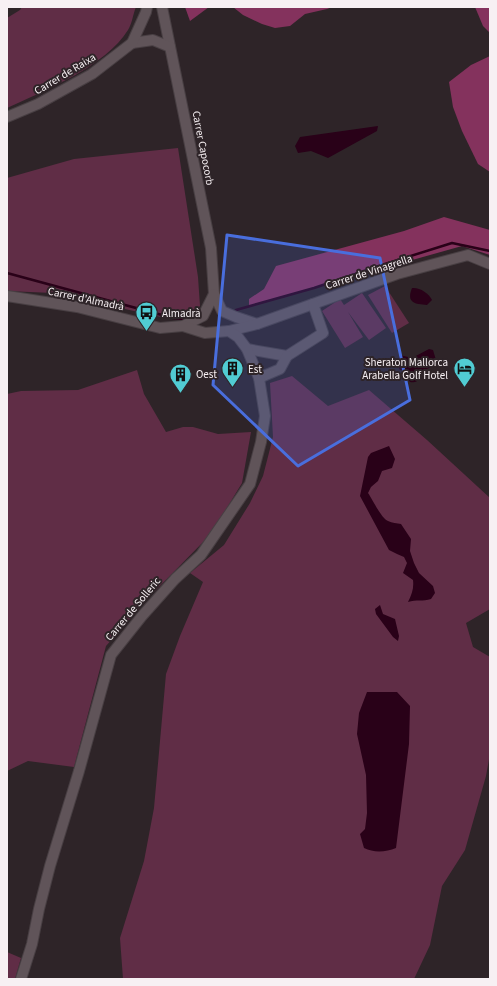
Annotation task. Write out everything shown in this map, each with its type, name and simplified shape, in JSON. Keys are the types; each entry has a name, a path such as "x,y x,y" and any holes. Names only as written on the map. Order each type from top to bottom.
{"street":[{"name":"Carrer de Raixa","path":"132,43 147,7"},
{"name":"Carrer Capocorb","path":"162,7 211,248 214,294"},
{"name":"Carrer de Raixa","path":"7,117 38,104 92,74 132,43 143,40 153,40 170,47"},
{"name":"Carrer de Vinagrella","path":"183,326 205,333 228,331 257,324 397,274 468,255 490,264"},
{"path":"214,294 222,311 257,324"},
{"path":"183,326 202,316 214,294"},
{"name":"Carrer d'Almadrà","path":"7,296 77,307 160,328 183,326"},
{"path":"259,378 280,369 287,356 323,332 313,304"},
{"name":"Carrer de Solleric","path":"22,979 32,944 50,866 79,771 111,655 142,616 175,579 201,555 250,484 266,416 259,378 247,349 238,337 228,331"},
{"path":"247,349 287,356"}],"highlighted area":[{"path":"227,235 380,258 410,400 298,466 213,385"}],"shaded area":[{"path":"22,7 136,7 128,30 118,43 105,55 73,76 7,108 7,18 20,10"},
{"path":"185,7 209,7 190,21"},
{"path":"233,7 332,7 305,14 290,26 275,28 243,15"},
{"path":"475,7 490,7 490,33 483,26"},
{"path":"490,56 490,172 478,164 462,131 453,107 449,82 471,65"},
{"path":"378,126 377,131 328,158 311,151 298,153 295,146 300,137"},
{"path":"178,148 198,277 200,306 188,316 161,317 53,293 7,291 7,178 74,159"},
{"path":"444,217 490,230 490,255 462,246 249,306 249,299 264,289 276,266 404,231"},
{"path":"385,286 409,323 392,333 368,295"},
{"path":"412,288 418,288 424,291 432,300 427,305 413,302 410,297"},
{"path":"362,293 386,328 369,340 348,312 363,337 345,348 322,311 340,299 344,305"},
{"path":"429,349 433,350 436,360 432,367 424,370 417,381 410,382 407,377 408,372 405,370 400,370 398,365 397,362 400,355 412,358"},
{"path":"137,370 144,394 166,432 183,427 193,427 218,434 251,432 242,483 211,534 150,596 106,646 74,767 28,761 7,771 7,394 21,391 78,390"},
{"path":"292,376 328,406 369,390 427,440 490,498 490,609 466,623 473,647 490,657 490,754 486,776 465,850 442,886 430,945 414,979 123,979 120,938 144,861 154,808 166,674 203,582 190,573 224,545 250,503 263,476 273,437 270,383"},
{"path":"389,446 395,459 392,468 382,471 378,481 371,487 368,493 385,519 390,522 401,524 411,539 410,551 414,563 419,573 433,586 435,593 431,599 428,600 408,602 411,596 413,580 403,573 407,563 404,557 389,550 360,496 368,457 371,453"},
{"path":"380,605 383,614 395,619 399,636 398,641 393,637 376,614 375,609"},
{"path":"367,692 397,692 410,706 409,744 396,848 384,851 372,851 364,848 360,834 365,829 367,813 366,775 357,734 359,713"},
{"path":"7,952 21,958 15,979 7,979"}],"waterway":[{"path":"236,310 314,288 452,243 490,251"},
{"path":"7,273 173,318 185,319"}],"place":[{"name":"Almadrà","path":"146,332"},
{"name":"Est","path":"233,388"},
{"name":"Sheraton Mallorca Arabella Golf Hotel","path":"464,388"},
{"name":"Oest","path":"181,394"}]}
